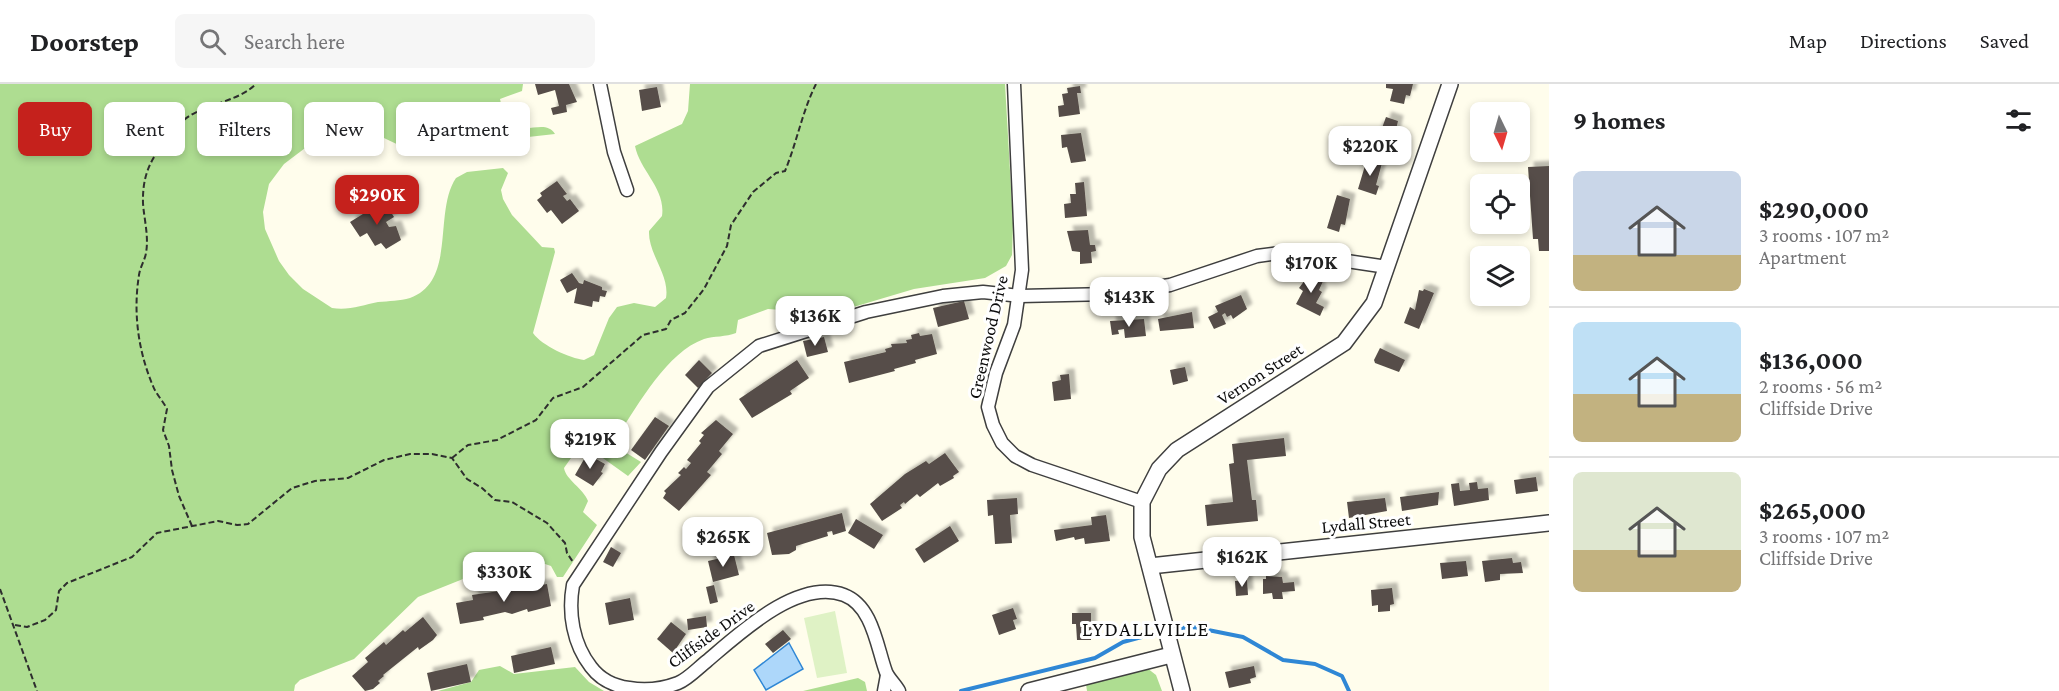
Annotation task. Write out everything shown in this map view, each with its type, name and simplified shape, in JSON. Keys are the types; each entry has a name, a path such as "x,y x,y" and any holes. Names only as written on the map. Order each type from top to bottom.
{"street":[{"path":"600,84 614,152 627,190"},
{"name":"Greenwood Drive","path":"1014,84 1023,240 1020,296 1014,326 996,373 988,407 1002,443 1015,456 1032,465 1142,502"},
{"name":"Vernon Street","path":"1182,691 1142,537 1142,502 1159,469 1178,450 1344,343 1374,303 1450,84"},
{"name":"Cliffside Drive","path":"899,690 887,675 870,621 850,598 841,594 816,593 790,598 680,682 648,691 622,687 599,677 585,660 572,627 570,601 573,585 661,452 708,387 759,346 866,312 944,296 983,292 1020,296 1110,294 1170,285 1257,256 1287,252 1387,267"},
{"name":"Lydall Street","path":"1150,566 1549,524"},
{"path":"1029,691 1171,655"},
{"name":"Cliffside Drive","path":"884,691 887,675"}],"path":[{"path":"192,526 179,496 169,446 163,430 167,409 153,387 136,336 139,274 146,254 143,201 147,166 158,148 174,134 182,122 249,91 256,84"},
{"path":"452,458 468,445 496,440 536,420 553,399 583,387 643,335 666,329 671,320 685,313 704,289 709,275 717,267 727,246 731,225 753,192 776,173 785,171 796,145 803,112 816,84"},
{"path":"15,625 27,627 45,620 56,610 59,591 67,583 132,557 157,533 218,521 237,525 248,524 292,488 315,481 348,478 384,460 410,454 432,454 452,458 467,479 482,488 495,500 512,502 547,523 565,543 567,554 580,573"},
{"path":"0,589 15,625 37,691"}],"green space":[{"path":"0,84 523,84 522,91 500,99 501,102 396,102 396,144 384,138 384,102 304,102 304,149 284,164 269,184 263,212 265,229 279,261 289,275 303,289 332,308 350,308 410,298 425,289 434,277 439,262 449,192 456,178 467,172 503,168 508,173 501,190 512,215 542,247 554,248 555,252 533,333 557,351 584,360 594,355 609,318 617,307 634,303 655,307 666,298 665,281 652,248 649,231 662,216 662,206 657,189 642,164 635,146 682,124 688,111 690,84 1005,84 1013,223 1012,255 1006,266 985,278 914,289 793,325 785,323 781,310 768,309 738,320 736,333 704,339 678,355 655,380 615,442 620,449 641,462 628,476 586,446 578,448 564,468 588,501 583,512 597,525 563,577 557,577 551,566 545,564 473,575 418,597 354,659 300,680 295,685 294,691 0,691"},
{"path":"542,127 555,134 530,137 530,128"},
{"path":"835,611 847,673 817,678 804,618"},
{"path":"500,666 514,674 575,667 589,682 604,691 438,691 471,682 479,670"},
{"path":"1147,668 1156,675 1162,691 1087,691 1086,684"},
{"path":"858,678 865,682 867,691 803,691"}],"water":[{"path":"789,643 803,669 766,690 754,670"}],"building":[{"path":"535,84 569,84 577,102 566,105 567,112 553,115 551,108 559,106 555,90 538,95"},
{"path":"1386,84 1413,84 1410,96 1406,95 1404,104 1390,101 1393,89 1386,88"},
{"path":"1080,86 1081,93 1077,93 1080,114 1059,117 1058,106 1064,105 1062,94 1068,93 1067,88"},
{"path":"657,87 661,107 642,111 639,90"},
{"path":"1386,117 1398,121 1391,152 1372,146 1378,126 1382,128"},
{"path":"1081,133 1086,161 1071,163 1067,147 1062,148 1061,135"},
{"path":"1367,159 1382,163 1376,185 1379,186 1376,195 1358,189"},
{"path":"1549,166 1549,251 1539,251 1538,239 1533,239 1528,167"},
{"path":"557,181 567,194 563,196 567,201 570,199 579,211 562,224 551,210 547,213 537,200 542,196 540,193"},
{"path":"1084,182 1087,216 1065,218 1064,204 1071,203 1070,194 1076,194 1075,183"},
{"path":"1337,195 1350,199 1345,225 1341,224 1339,232 1327,228"},
{"path":"384,201 394,217 386,222 389,227 396,226 401,240 386,249 381,243 375,246 367,233 360,237 350,222"},
{"path":"1088,230 1090,245 1095,245 1096,251 1091,252 1092,263 1080,264 1080,252 1072,251 1067,231"},
{"path":"1311,272 1324,279 1319,290 1322,292 1316,303 1324,307 1320,316 1296,304 1303,291 1299,288"},
{"path":"572,273 579,283 583,284 584,280 602,287 602,290 607,291 605,297 600,296 599,302 593,301 592,307 574,303 577,288 567,293 560,280"},
{"path":"1424,289 1434,293 1419,329 1404,323 1410,307 1415,310 1419,290"},
{"path":"1241,295 1247,309 1233,319 1231,315 1227,317 1225,313 1222,315 1226,324 1214,329 1208,317 1218,312 1215,306"},
{"path":"964,301 969,319 938,327 933,308"},
{"path":"1192,312 1194,328 1160,331 1158,319"},
{"path":"1144,319 1146,336 1125,338 1124,329 1118,330 1119,334 1112,335 1110,321"},
{"path":"919,333 920,336 932,334 937,354 915,360 916,363 894,369 895,371 849,383 844,362 886,352 885,349 892,347 891,344 907,343 906,340 912,339 911,335"},
{"path":"824,337 828,352 807,357 803,341"},
{"path":"1380,348 1405,360 1399,372 1375,363 1374,360"},
{"path":"699,360 712,373 698,388 685,375"},
{"path":"797,360 809,378 790,391 792,394 752,418 739,399"},
{"path":"1185,367 1188,381 1173,385 1170,370"},
{"path":"1069,374 1071,399 1054,401 1052,382 1061,380 1060,375"},
{"path":"655,417 669,426 645,460 631,450"},
{"path":"716,420 733,434 719,451 722,454 707,472 711,475 679,511 663,498 666,493 664,491 681,475 678,473 691,463 687,460 701,443 699,441 704,435 701,433"},
{"path":"1284,438 1286,456 1247,460 1252,500 1256,500 1258,521 1207,526 1205,505 1233,502 1229,464 1234,463 1232,444"},
{"path":"945,453 959,472 953,476 954,478 940,486 938,483 920,497 917,494 905,504 904,502 900,505 902,508 882,521 870,504 905,474 926,461 929,464"},
{"path":"587,454 605,464 601,472 603,473 593,486 575,475"},
{"path":"1536,477 1538,491 1516,494 1514,480"},
{"path":"1477,482 1478,489 1488,488 1489,500 1454,506 1451,484 1459,483 1460,491 1470,490 1469,483"},
{"path":"1439,492 1438,505 1402,511 1400,497"},
{"path":"1017,498 1018,514 1010,515 1012,543 995,544 993,515 988,516 987,500"},
{"path":"1385,498 1387,511 1349,518 1347,502"},
{"path":"842,513 846,531 833,535 832,531 827,532 828,536 796,546 796,550 789,554 772,555 767,533"},
{"path":"1106,515 1110,541 1085,544 1084,538 1075,540 1074,537 1056,541 1054,530 1092,525 1091,517"},
{"path":"856,519 883,535 874,549 848,533"},
{"path":"950,526 959,541 924,563 915,549"},
{"path":"611,547 621,553 613,567 603,562"},
{"path":"734,555 739,575 713,582 708,561"},
{"path":"1512,558 1513,563 1521,562 1523,573 1500,574 1500,580 1485,582 1482,561"},
{"path":"1466,561 1468,576 1442,579 1440,563"},
{"path":"1266,576 1282,577 1283,583 1294,582 1295,591 1282,592 1283,599 1273,599 1272,593 1263,594 1263,579 1266,579"},
{"path":"1247,580 1248,595 1236,596 1235,581"},
{"path":"547,584 551,606 528,612 527,609 512,614 505,612 483,617 484,620 460,624 456,603 473,600 472,595"},
{"path":"714,585 718,602 710,604 706,587"},
{"path":"1392,588 1394,604 1390,605 1390,611 1378,612 1378,605 1372,606 1371,590"},
{"path":"630,598 634,620 609,625 605,603"},
{"path":"1013,608 1017,619 1013,620 1016,629 999,635 992,615"},
{"path":"1072,613 1091,613 1091,640 1077,640 1076,624 1072,624"},
{"path":"706,616 707,627 688,630 687,619"},
{"path":"423,617 437,635 383,675 378,681 380,683 373,689 365,691 352,676 368,662 365,658 384,642 386,645"},
{"path":"671,622 686,634 673,653 657,639"},
{"path":"783,630 791,639 773,653 765,644"},
{"path":"551,647 555,664 514,673 511,656"},
{"path":"467,664 471,682 431,691 427,673"},
{"path":"1254,666 1256,677 1250,679 1251,683 1229,688 1225,672"}],"waterway":[{"path":"1171,629 1193,627 1243,637 1283,660 1315,664 1342,676 1349,691"},
{"path":"961,691 1095,658 1123,642 1164,631"}],"district":[{"name":"LYDALLVILLE","path":"1146,629"}]}
